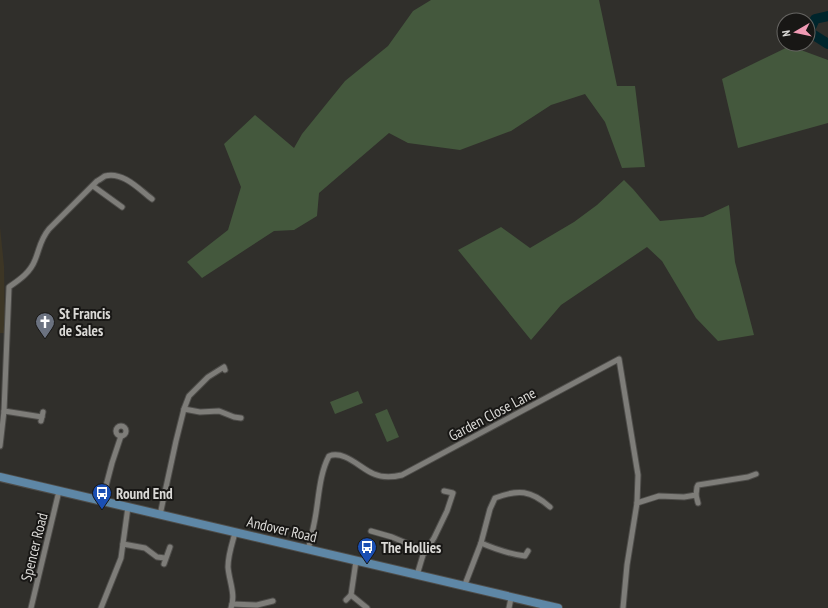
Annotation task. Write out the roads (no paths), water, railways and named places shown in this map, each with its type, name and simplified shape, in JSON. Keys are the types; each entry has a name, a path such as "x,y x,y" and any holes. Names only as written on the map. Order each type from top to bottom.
{"main road":[{"name":"Andover Road","path":"0,477 558,608"}],"street":[{"path":"0,446 4,411 9,287 26,274 31,267 42,237 93,186 106,176 122,177 152,199"},
{"path":"93,186 122,207"},
{"name":"Garden Close Lane","path":"308,550 320,482 329,456 332,455 343,457 374,474 395,476 402,475 619,359 638,475 637,503 627,565 623,608"},
{"path":"160,515 168,470 184,409 189,396 208,377 224,368 226,370"},
{"path":"184,409 200,412 219,410 234,417 241,418"},
{"path":"4,411 42,417"},
{"path":"102,501 121,436"},
{"path":"698,503 696,487 698,485 744,478 756,474"},
{"name":"Spencer Road","path":"31,608 59,491"},
{"path":"417,575 422,555 434,538 447,511 452,493 444,491"},
{"path":"464,587 481,543 494,498 509,493 520,492 542,499 550,507"},
{"path":"637,503 659,496 684,497 696,495"},
{"path":"101,608 121,558 128,507"},
{"path":"371,531 392,537 425,550"},
{"path":"235,532 228,568 233,597 232,606 257,605 273,601"},
{"path":"481,543 517,555 525,556 528,551"},
{"path":"124,544 145,548 165,561 170,547"},
{"path":"346,600 351,595 356,561"},
{"path":"351,595 367,608"},
{"path":"509,608 511,598"}],"waterway":[{"path":"828,16 815,19 809,32 828,44"}],"place":[{"name":"St Francis de Sales","path":"45,339"},
{"name":"Round End","path":"102,510"},
{"name":"The Hollies","path":"367,564"}]}
